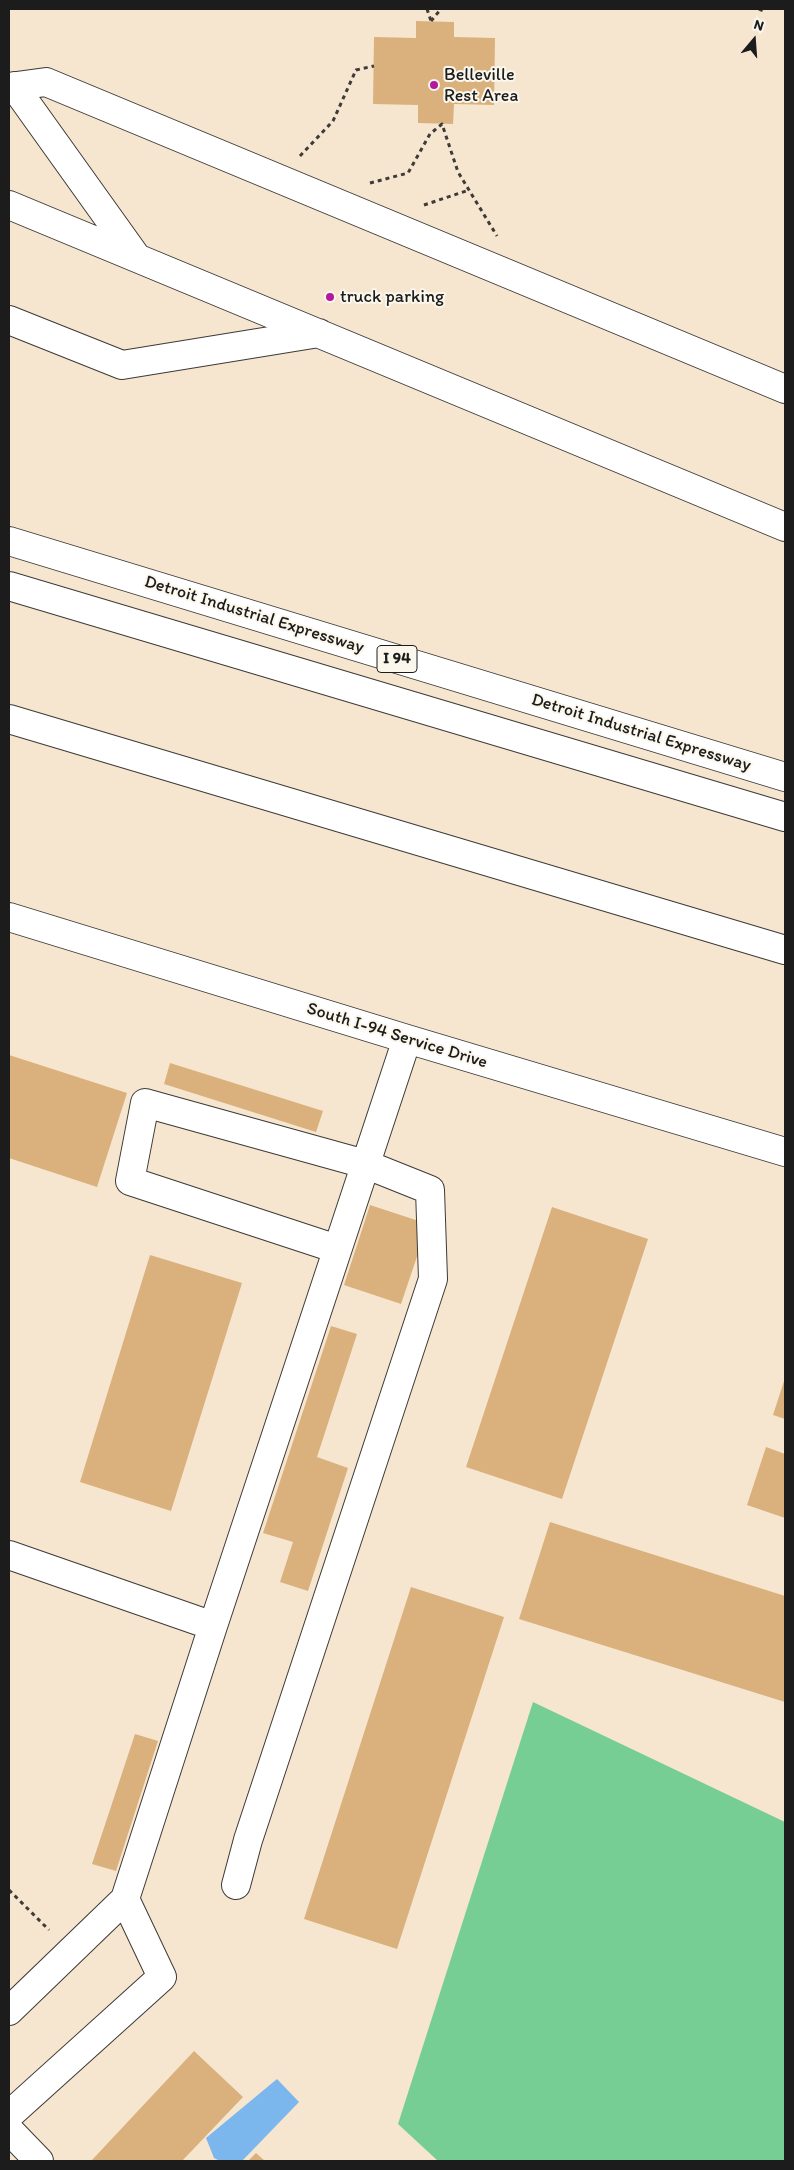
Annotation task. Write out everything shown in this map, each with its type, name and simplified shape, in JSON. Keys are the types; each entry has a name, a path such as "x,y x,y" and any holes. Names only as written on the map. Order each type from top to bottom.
{"main road":[{"path":"137,258 11,86 46,82 785,389"},
{"path":"9,204 785,527"},
{"path":"9,320 122,365 319,334"},
{"name":"Detroit Industrial Expressway","path":"9,540 785,777"},
{"name":"I 94","path":"9,586 785,817"},
{"path":"9,719 785,950"},
{"name":"South I-94 Service Drive","path":"9,917 406,1039 785,1152"},
{"path":"9,2011 126,1899 213,1626 406,1039"},
{"path":"236,1885 248,1840 433,1279 430,1190 365,1164 145,1103 130,1181 337,1249"},
{"path":"9,1555 213,1626"},
{"path":"9,2114 162,1977 126,1899"},
{"path":"9,2130 39,2161"}],"path":[{"path":"427,9 431,21 441,9"},
{"path":"759,9 766,12"},
{"path":"297,160 333,121 356,70 374,66"},
{"path":"363,185 408,173 430,134 442,124 458,172 501,242"},
{"path":"418,208 469,190"},
{"path":"9,1890 45,1926"}],"green space":[{"path":"533,1702 785,1822 785,2161 438,2161 398,2124"}],"water":[{"path":"277,2079 299,2102 242,2161 220,2161 214,2158 206,2138"}],"building":[{"name":"Belleville Rest Area","path":"416,21 454,22 454,37 495,38 494,105 454,104 453,124 418,123 418,105 373,104 374,37 416,38"},
{"path":"9,1055 127,1093 97,1187 9,1158"},
{"path":"170,1063 323,1111 316,1132 164,1084"},
{"path":"370,1205 428,1224 401,1304 344,1285"},
{"path":"552,1207 648,1239 562,1499 466,1467"},
{"path":"150,1255 242,1283 171,1511 80,1482"},
{"path":"331,1326 357,1334 317,1457 348,1468 308,1591 280,1582 293,1542 263,1533"},
{"path":"785,1378 785,1419 773,1415"},
{"path":"766,1447 785,1454 785,1518 747,1505"},
{"path":"550,1522 785,1596 785,1702 519,1619"},
{"path":"411,1587 504,1617 397,1949 304,1919"},
{"path":"135,1734 158,1741 116,1871 92,1864"},
{"path":"194,2051 243,2097 182,2161 92,2160"},
{"path":"256,2153 265,2161 248,2161"}],"place":[{"name":"Belleville Rest Area","path":"434,85"},
{"name":"truck parking","path":"330,297"}]}
